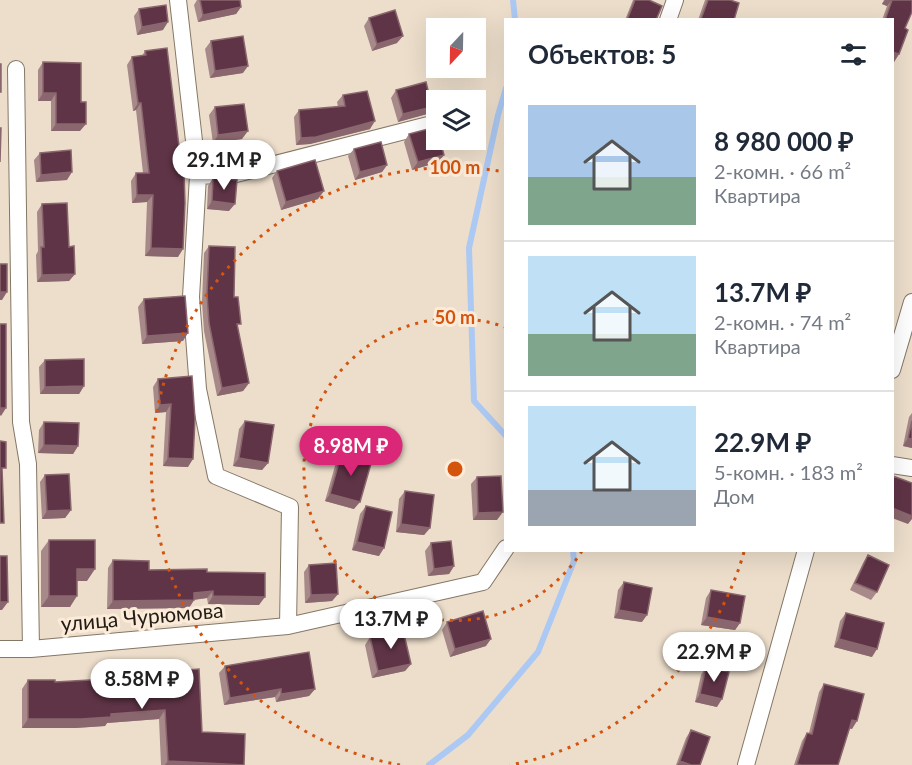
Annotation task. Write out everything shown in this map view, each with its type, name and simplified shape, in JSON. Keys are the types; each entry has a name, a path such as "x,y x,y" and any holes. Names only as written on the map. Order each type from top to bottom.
{"street":[{"path":"178,0 198,176 191,297 198,389 216,476 290,507 288,626"},
{"path":"669,18 675,0"},
{"path":"16,69 21,422 28,464 31,649"},
{"path":"198,176 236,174 426,126"},
{"path":"894,363 912,302"},
{"path":"894,465 912,468"},
{"name":"улица Чурюмова","path":"0,649 31,649 288,626 483,582 504,551"},
{"path":"746,765 805,552"}],"building":[{"path":"200,0 240,0 241,7 203,15"},
{"path":"635,0 649,0 662,6 657,18 628,18"},
{"path":"708,0 730,0 739,3 735,18 701,18"},
{"path":"892,0 912,0 912,12 905,28 908,30 899,54 894,53 894,18 886,18"},
{"path":"166,5 168,22 142,27 139,9"},
{"path":"395,10 403,36 377,44 369,18"},
{"path":"243,36 248,66 215,71 211,41"},
{"path":"167,48 182,171 184,171 183,249 151,248 153,195 137,195 136,173 149,173 141,103 138,103 132,57 146,55 145,51"},
{"path":"43,62 81,63 81,102 86,102 86,124 56,124 56,93 43,93"},
{"path":"1,64 1,92 0,92"},
{"path":"426,82 428,90 426,90 426,108 403,114 396,90"},
{"path":"367,91 375,121 316,137 301,138 299,110 345,106 343,95"},
{"path":"244,104 248,131 218,135 215,107"},
{"path":"426,130 426,150 443,150 444,155 418,162 409,134"},
{"path":"381,142 387,165 360,172 354,149"},
{"path":"71,150 72,172 41,175 40,153"},
{"path":"315,160 324,191 286,202 277,171"},
{"path":"213,178 237,180 235,204 212,201"},
{"path":"67,203 69,247 74,246 75,274 42,275 41,247 44,247 42,204"},
{"path":"209,246 235,247 234,297 238,297 241,324 237,324 249,383 222,388 209,323 207,294"},
{"path":"0,264 7,264 7,292 0,292"},
{"path":"185,296 188,333 147,336 144,299"},
{"path":"0,324 6,324 6,408 0,408"},
{"path":"84,359 84,386 45,387 45,360"},
{"path":"192,376 195,419 193,459 168,458 171,404 160,405 158,379"},
{"path":"245,421 274,425 268,463 239,458"},
{"path":"912,421 912,439 908,438"},
{"path":"44,422 79,423 78,446 44,445"},
{"path":"0,441 6,442 6,468 2,468 4,523 0,523"},
{"path":"342,452 372,460 360,502 330,494"},
{"path":"69,474 71,510 47,511 45,475"},
{"path":"501,476 503,512 478,513 477,477"},
{"path":"894,476 912,483 912,516 894,509"},
{"path":"405,491 434,495 430,528 401,524"},
{"path":"366,506 392,512 384,548 357,542"},
{"path":"49,540 95,540 95,569 77,569 77,596 49,596"},
{"path":"451,541 454,566 434,569 431,543"},
{"path":"868,555 889,565 877,592 855,583"},
{"path":"0,556 7,556 8,602 0,602"},
{"path":"113,560 149,561 149,570 207,569 207,572 265,573 265,597 213,596 213,591 194,593 194,600 113,601"},
{"path":"336,563 338,594 311,595 309,565"},
{"path":"624,582 652,588 647,615 619,610"},
{"path":"711,590 745,596 740,623 707,617"},
{"path":"483,611 491,639 455,649 447,622"},
{"path":"846,613 884,623 877,649 839,639"},
{"path":"403,630 411,664 378,671 370,637"},
{"path":"309,652 315,689 281,694 281,689 230,698 225,666"},
{"path":"706,667 729,672 722,699 700,694"},
{"path":"199,669 202,732 245,734 244,765 168,761 165,710 81,719 28,719 28,680 55,680 55,682 125,678 125,675"},
{"path":"824,684 864,694 857,721 852,720 838,765 797,764 807,733 812,734"},
{"path":"691,730 710,737 700,765 680,761"}],"waterway":[{"path":"513,0 515,18"},
{"path":"504,95 469,248 474,401 504,434"},
{"path":"429,765 468,735 538,652 574,561 573,552"}]}
